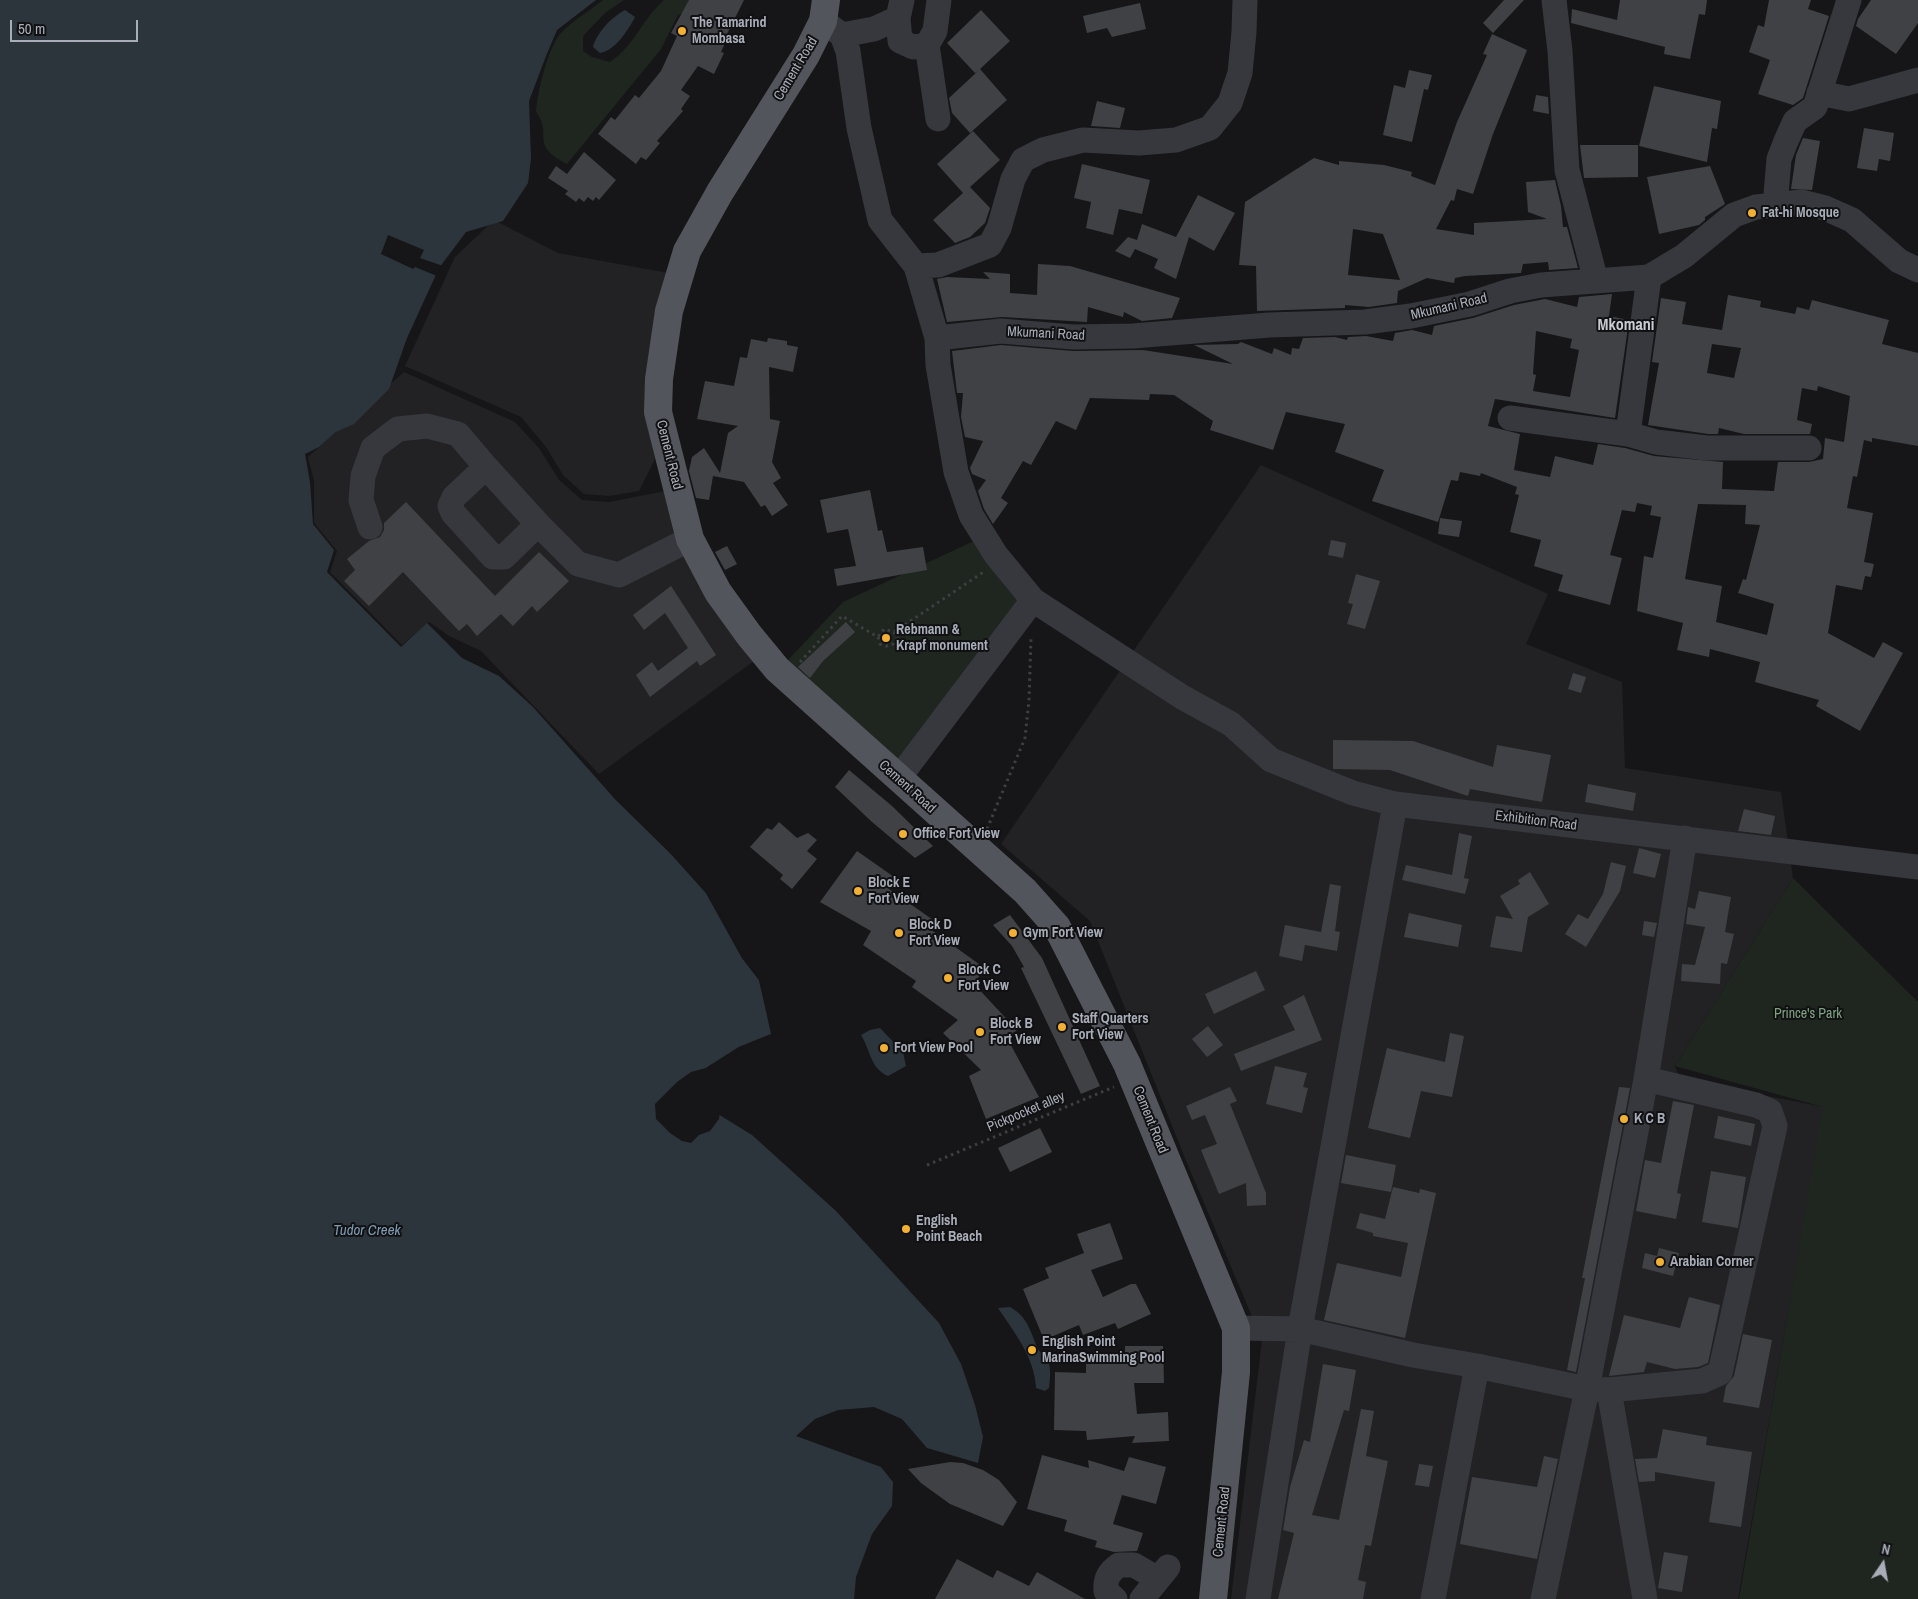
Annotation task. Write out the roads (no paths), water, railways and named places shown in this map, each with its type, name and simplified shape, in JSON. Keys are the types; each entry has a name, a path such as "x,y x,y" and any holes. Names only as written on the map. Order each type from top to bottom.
{"main road":[{"name":"Cement Road","path":"830,19 720,192 687,251 669,311 659,379 658,412 690,539 718,592 749,635 787,677 978,851 1025,891 1057,927 1133,1079 1236,1328 1236,1372 1213,1599"}],"street":[{"path":"938,120 927,45 935,31 939,0"},
{"path":"830,19 848,51 859,128 880,220 916,266 938,265 990,245 999,228 1013,179 1023,160 1043,150 1083,140 1139,143 1176,140 1210,128 1230,104 1240,72 1245,0"},
{"path":"1554,0 1567,170 1596,281"},
{"path":"1775,206 1780,159 1786,141 1795,121 1815,107 1849,0"},
{"path":"900,9 900,41 913,47 927,45"},
{"path":"830,19 874,29 900,9"},
{"path":"1819,93 1849,99 1918,80"},
{"name":"Mkumani Road","path":"938,338 1001,331 1073,337 1133,336 1269,325 1365,322 1470,304 1510,291 1541,285 1648,277 1684,256 1734,215 1756,207 1801,202 1825,208 1852,220 1899,261 1918,270"},
{"name":"Exhibition Road","path":"916,266 938,338 938,365 956,472 971,515 996,556 1033,600 1182,697 1231,724 1271,760 1353,793 1395,804 1918,867"},
{"path":"1628,434 1648,277"},
{"path":"1510,418 1628,434 1656,442 1707,448 1809,448"},
{"path":"370,526 361,500 363,476 373,448 398,429 428,426 458,434 538,524 578,564 619,576 690,539"},
{"path":"486,467 454,497 450,506 453,514 493,557 497,558 504,557 538,524"},
{"path":"898,779 1033,600"},
{"path":"1258,1599 1300,1329 1395,804"},
{"path":"1543,1599 1598,1390 1685,838"},
{"path":"1236,1328 1300,1329 1413,1355 1598,1390 1702,1381 1720,1373 1775,1132 1770,1111 1756,1105 1646,1079"},
{"path":"1433,1599 1477,1366"},
{"path":"1598,1390 1645,1599"},
{"path":"1115,1599 1106,1591 1105,1584 1109,1572 1119,1565 1134,1565 1163,1573 1142,1599"}],"water":[{"name":"Tudor Creek","path":"0,0 596,0 557,30 529,101 531,159 528,183 503,221 466,232 439,268 407,338 389,389 354,424 336,432 319,447 305,454 310,482 313,524 334,550 327,572 401,647 427,623 462,658 499,676 533,707 614,798 671,854 706,893 742,958 759,980 772,1034 739,1047 706,1068 713,1111 752,1135 836,1211 939,1323 961,1364 975,1405 983,1437 978,1463 927,1448 902,1419 874,1407 838,1410 815,1419 796,1436 881,1467 893,1482 892,1506 872,1534 856,1577 854,1599 0,1599"},
{"path":"625,10 635,17 616,44 600,53 593,47 595,41 610,21"},
{"name":"Fort View Pool","path":"880,1028 903,1052 906,1066 888,1076 882,1073 874,1064 861,1035 870,1030"},
{"name":"English Point MarinaSwimming Pool","path":"1010,1307 1025,1320 1038,1349 1048,1360 1050,1380 1049,1388 1045,1391 1036,1388 1035,1377 1028,1356 998,1308"}],"place":[{"name":"The Tamarind Mombasa","path":"682,31"},
{"name":"Fat-hi Mosque","path":"1752,213"},
{"name":"Rebmann & Krapf monument","path":"886,638"},
{"name":"Office Fort View","path":"903,834"},
{"name":"Block E Fort View","path":"858,891"},
{"name":"Block D Fort View","path":"899,933"},
{"name":"Gym Fort View","path":"1013,933"},
{"name":"Block C Fort View","path":"948,978"},
{"name":"Staff Quarters Fort View","path":"1062,1027"},
{"name":"Block B Fort View","path":"980,1032"},
{"name":"Fort View Pool","path":"884,1048"},
{"name":"K C B","path":"1624,1119"},
{"name":"English Point Beach","path":"906,1229"},
{"name":"Arabian Corner","path":"1660,1262"},
{"name":"English Point MarinaSwimming Pool","path":"1032,1350"}],"district":[{"name":"Mkomani","path":"1626,326"}],"park label":[{"name":"Prince's Park","path":"1808,1014"}]}
